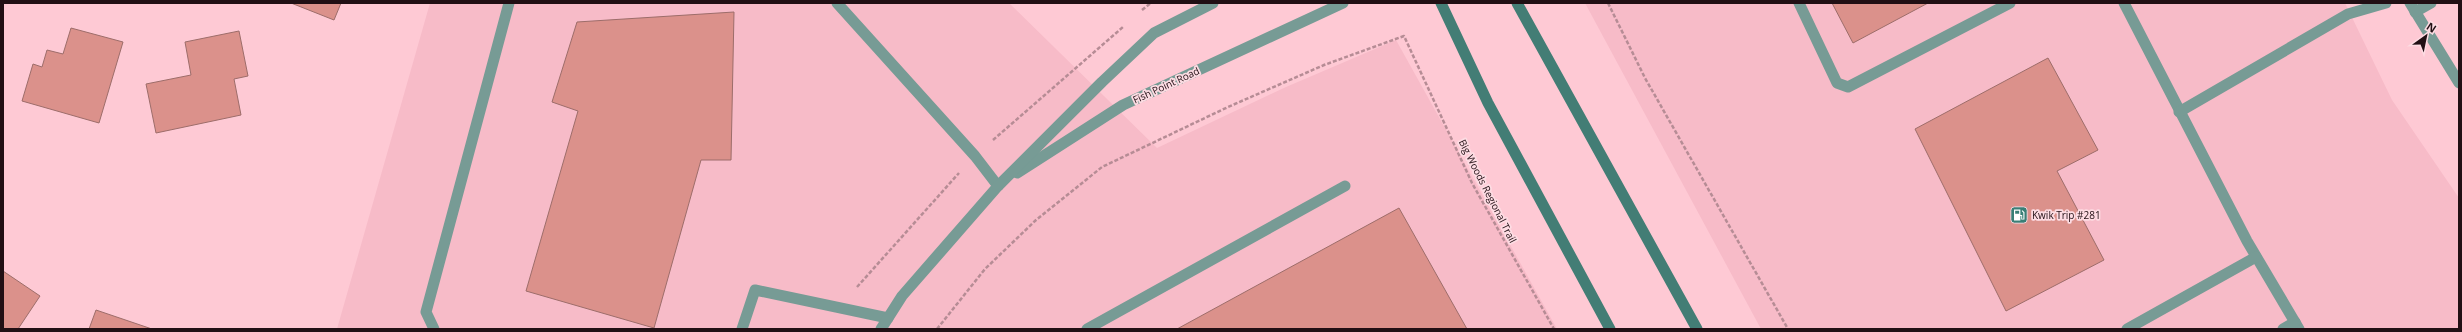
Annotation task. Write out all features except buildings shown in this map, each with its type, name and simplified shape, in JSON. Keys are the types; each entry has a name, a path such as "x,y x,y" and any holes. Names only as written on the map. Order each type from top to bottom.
{"main road":[{"path":"1441,3 1492,110 1610,329"},
{"path":"1517,3 1697,329"}],"street":[{"path":"434,329 426,312 509,3"},
{"path":"837,3 975,156 998,186"},
{"name":"Fish Point Road","path":"881,329 902,296 998,186 1154,33 1213,3"},
{"name":"Fish Point Road","path":"998,186 1123,105 1343,3"},
{"path":"1799,3 1837,83 1848,87 2010,3"},
{"path":"2124,3 2179,112 2256,257 2297,325 2283,329"},
{"path":"2179,112 2348,14 2386,3"},
{"path":"2431,3 2412,8 2459,83"},
{"path":"1087,329 1345,186"},
{"path":"2127,329 2256,257"},
{"path":"742,329 755,290 888,318"}],"path":[{"path":"1608,3 1645,78 1788,329"},
{"name":"Big Woods Regional Trail","path":"937,329 985,269 1036,220 1102,167 1228,107 1324,65 1404,36 1472,182 1554,329"}],"shaded area":[{"path":"430,3 1009,3 1157,148 1286,87 1396,40 1557,329 337,329"},
{"path":"1585,3 2345,3 2392,100 2459,198 2459,329 1761,329"}],"place":[{"name":"Kwik Trip #281","path":"2019,215"}]}
